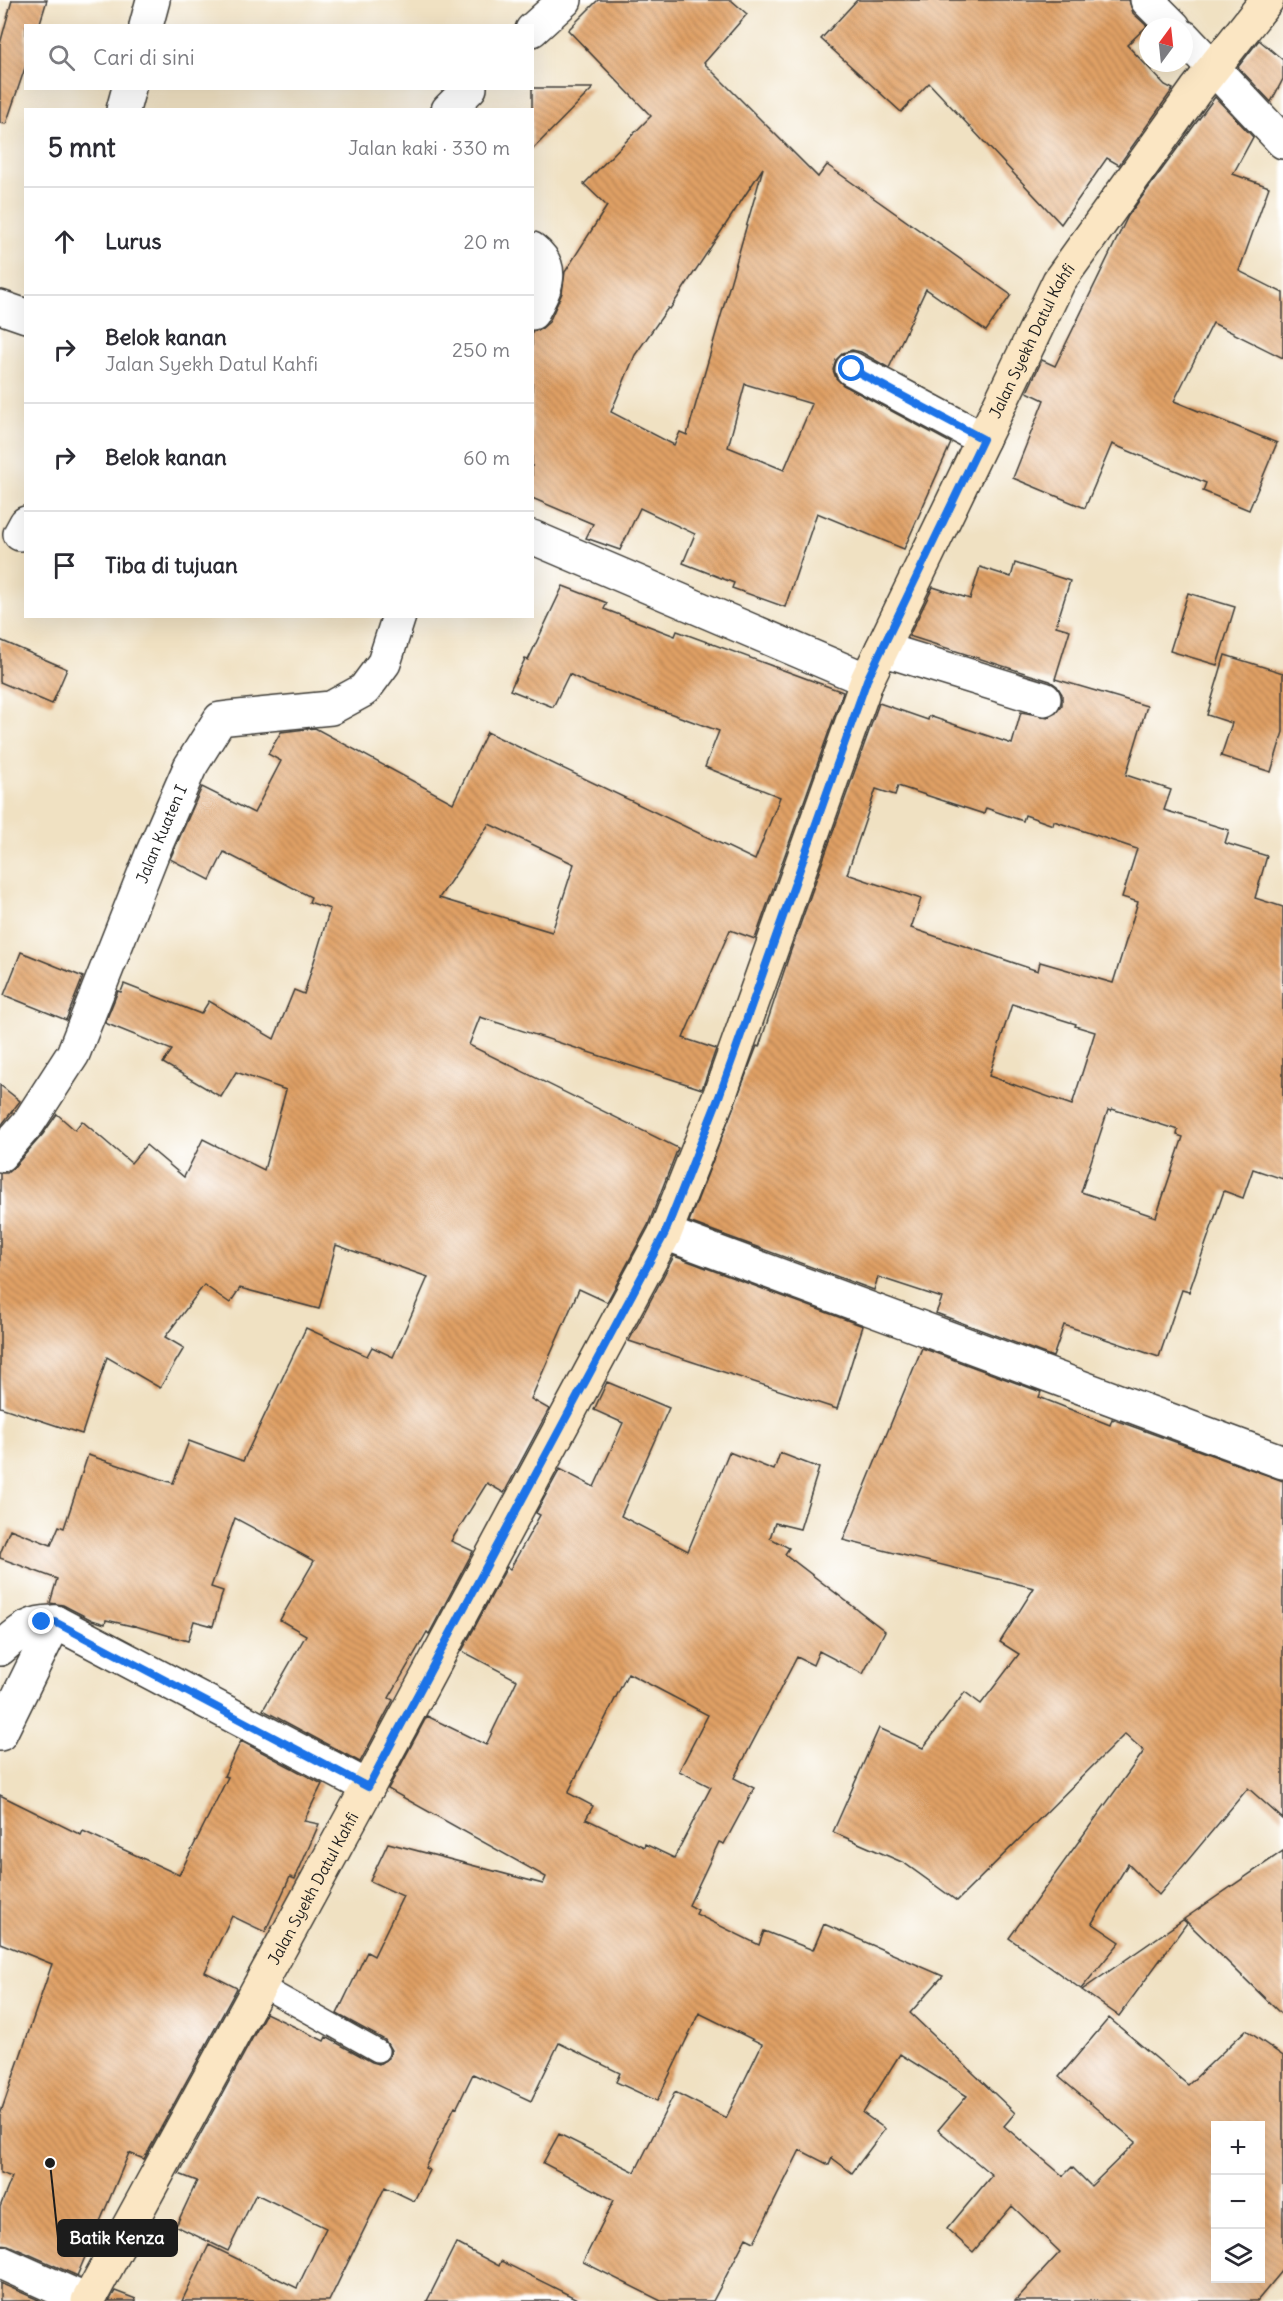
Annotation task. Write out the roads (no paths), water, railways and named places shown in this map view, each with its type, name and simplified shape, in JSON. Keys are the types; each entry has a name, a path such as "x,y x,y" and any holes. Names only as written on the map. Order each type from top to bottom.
{"street":[{"path":"147,24 153,0"},
{"path":"534,28 565,0"},
{"path":"1148,0 1165,18"},
{"name":"Jalan Syekh Datul Kahfi","path":"88,2301 368,1787 665,1233 720,1094 867,680 1059,281 1213,67 1267,0"},
{"path":"1193,46 1283,142"},
{"path":"124,108 128,90"},
{"path":"450,108 468,90"},
{"path":"534,251 542,257 547,269 539,300"},
{"path":"0,307 24,315"},
{"path":"852,369 983,439"},
{"path":"534,538 867,680"},
{"name":"Jalan Kuaten I","path":"0,1155 29,1122 73,1054 152,854 190,767 214,727 220,719 331,708 364,690 384,663 398,618"},
{"path":"882,649 1044,699"},
{"path":"665,1233 1283,1462"},
{"path":"0,1649 27,1626 42,1622 55,1622 368,1787"},
{"path":"0,1734 55,1622"},
{"path":"0,2262 88,2301"}],"lane":[{"path":"260,1985 378,2051"}],"place":[{"name":"Batik Kenza","path":"50,2163"}]}
